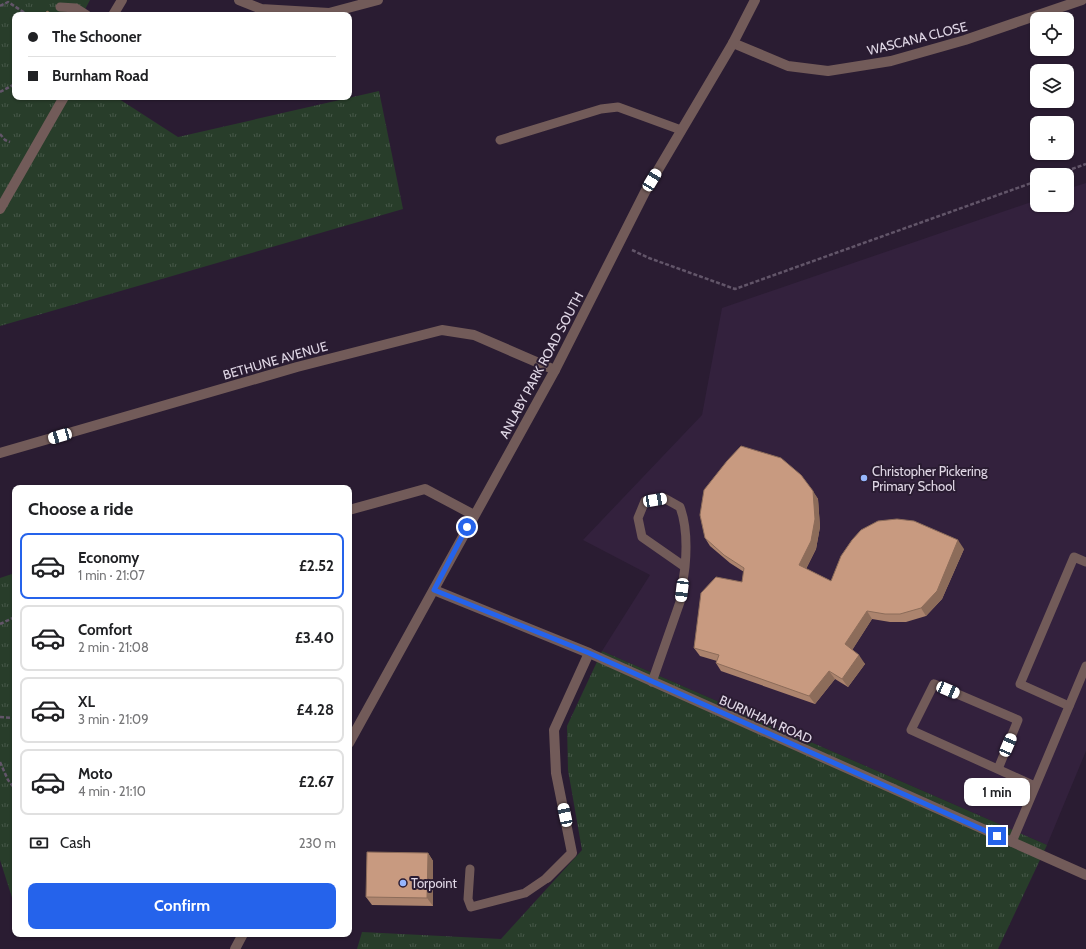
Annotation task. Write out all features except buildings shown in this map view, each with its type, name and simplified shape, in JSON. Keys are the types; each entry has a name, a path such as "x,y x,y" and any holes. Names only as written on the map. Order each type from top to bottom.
{"street":[{"path":"115,12 122,0"},
{"path":"239,0 261,9 312,12"},
{"path":"333,12 378,0"},
{"name":"ANLABY PARK ROAD SOUTH","path":"352,738 555,370 645,192 733,43 755,0"},
{"name":"WASCANA CLOSE","path":"733,43 788,66 828,71 891,61 965,40 1082,0"},
{"path":"0,209 62,100"},
{"name":"BETHUNE AVENUE","path":"0,453 297,367 442,330 474,335 555,370"},
{"path":"352,509 426,489 474,515"},
{"name":"BURNHAM ROAD","path":"434,590 589,653 1086,875"},
{"path":"547,878 572,853 556,773 554,730 589,653"},
{"path":"235,949 241,937"}],"lane":[{"path":"60,7 76,8 82,12"},
{"path":"500,140 601,109 618,107 682,130"},
{"path":"652,682 680,602 685,567 687,547 684,518 680,507 664,498 645,501 638,518 642,537 685,567"},
{"path":"1069,706 1020,684 1074,557 1086,562"},
{"path":"1012,842 1086,666"},
{"path":"998,769 1018,720 934,684 910,730 1035,786"},
{"path":"470,869 468,899 472,907 525,893 547,878"}],"path":[{"path":"0,6 8,2 24,12"},
{"path":"0,92 12,86"},
{"path":"0,134 5,140 10,142"},
{"path":"1074,168 1086,164"},
{"path":"619,243 649,258 734,290 1030,184"},
{"path":"0,624 12,618"},
{"path":"0,717 12,718"},
{"path":"0,762 12,785"}],"shaded area":[{"name":"Christopher Pickering Primary School","path":"1086,183 1086,751 1047,845 602,651 650,575 583,540 702,415 722,308 1030,202 1030,212 1074,212 1074,187"}],"green space":[{"path":"0,0 90,0 84,12 12,12 12,100 121,100 178,137 340,100 352,100 352,97 379,91 403,209 0,326"},
{"path":"12,574 12,898 0,860 0,578"},
{"path":"602,651 1047,845 998,949 357,949 362,932 501,939 582,850 568,770 567,726"}],"place":[{"name":"Christopher Pickering Primary School","path":"864,478"},
{"name":"Torpoint","path":"403,883"}],"route":[{"path":"467,527 434,590 589,653 997,836"}]}
